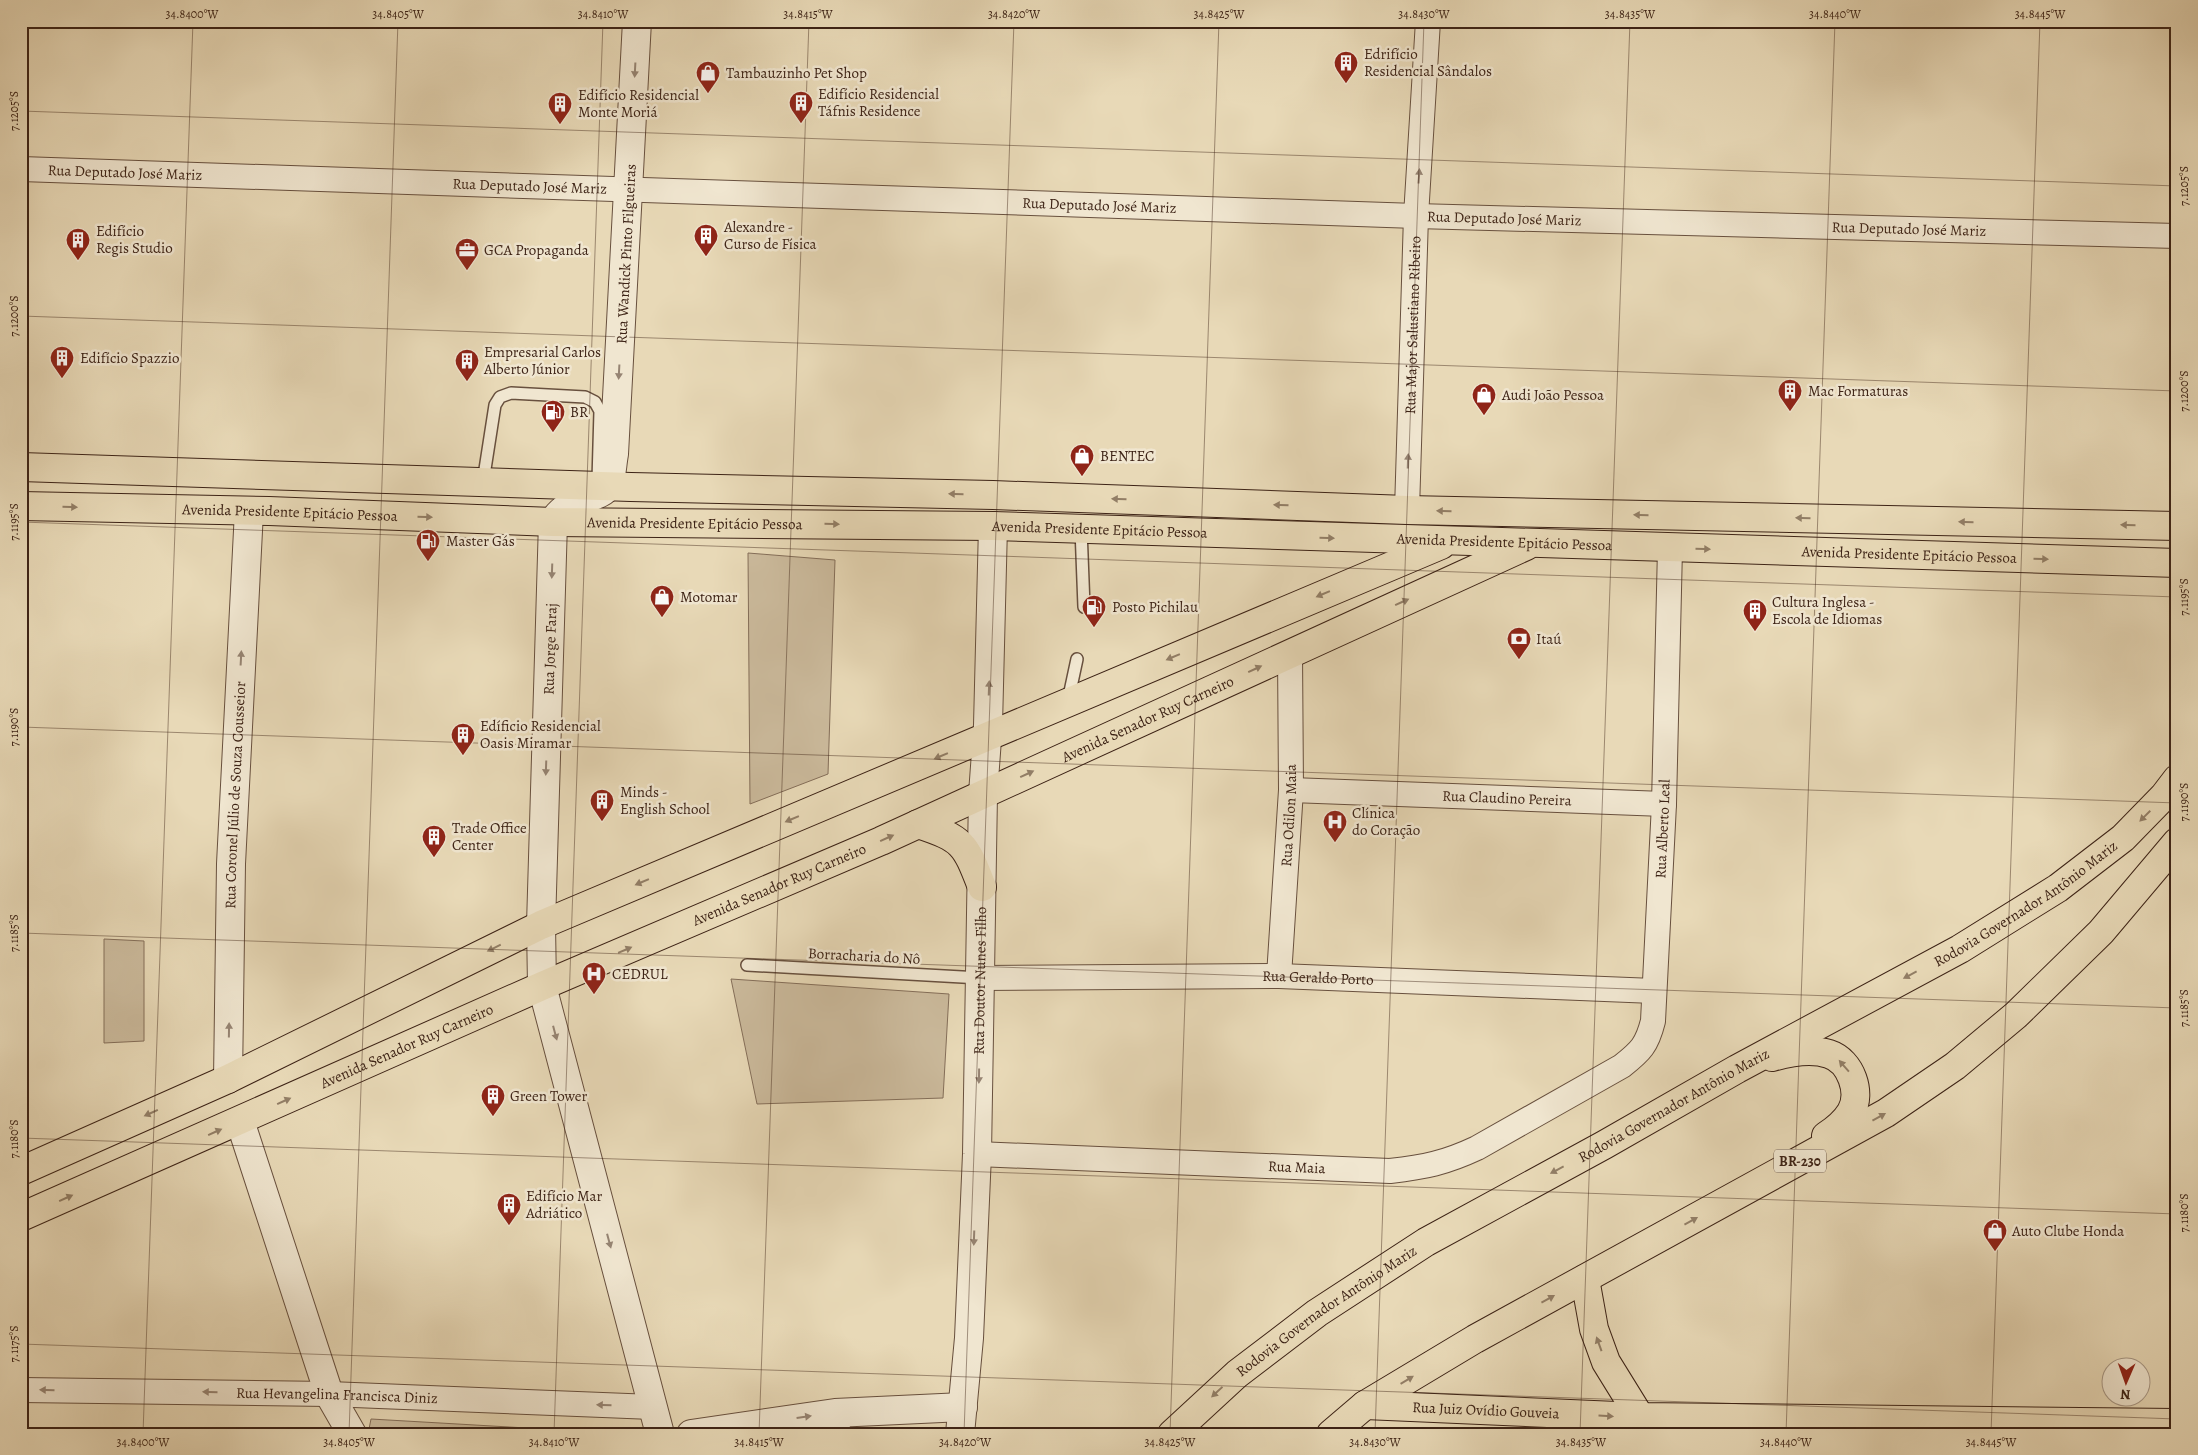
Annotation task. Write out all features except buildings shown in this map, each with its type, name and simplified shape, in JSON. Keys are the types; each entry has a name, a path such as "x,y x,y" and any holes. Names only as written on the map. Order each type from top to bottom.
{"main road":[{"name":"Avenida Presidente Epitácio Pessoa","path":"21,467 612,486 1003,495 1406,510 2177,526"},
{"path":"612,486 630,522"},
{"name":"Avenida Presidente Epitácio Pessoa","path":"21,506 249,511 553,522 993,526 1449,542 2177,563"},
{"path":"21,1171 228,1078 541,925 1068,701 1449,542 1492,512"},
{"name":"Avenida Senador Ruy Carneiro","path":"21,1217 542,986 918,824 1532,543"},
{"name":"Rodovia Governador Antônio Mariz","path":"1172,1434 1237,1374 1317,1313 1426,1242 1604,1145 1737,1069 1960,949 2058,888 2123,838 2164,796 2177,779"},
{"path":"918,824 958,840 971,857 982,887"},
{"name":"BR-230","path":"1331,1434 1365,1405 1475,1339 1886,1113 1955,1066 2016,1015 2101,932 2177,842"},
{"path":"1737,1069 1777,1056 1798,1052 1816,1052 1830,1054 1842,1061 1850,1073 1853,1082 1854,1102 1851,1112 1838,1128 1770,1177"},
{"path":"1585,1279 1594,1329 1606,1362 1640,1417"},
{"name":"Rua Juiz Ovídio Gouveia","path":"1365,1405 1640,1417 2177,1423"}],"street":[{"name":"Rua Wandick Pinto Filgueiras","path":"612,486 630,190 637,21"},
{"name":"Rua Major Salustiano Ribeiro","path":"1406,510 1416,216 1428,21"},
{"name":"Rua Deputado José Mariz","path":"21,169 1416,216 2177,236"},
{"path":"553,522 558,512 576,501 612,486"},
{"name":"Rua Coronel Júlio de Souza Cousseior","path":"228,1078 231,864 249,511"},
{"name":"Rua Jorge Faraj","path":"553,522 541,925 542,986 660,1434"},
{"name":"Rua Doutor Nunes Filho","path":"960,1434 970,1338 977,1154 983,794 993,526"},
{"name":"Rua Alberto Leal","path":"1594,1081 1622,1066 1640,1052 1649,1038 1653,1021 1664,804 1670,548"},
{"name":"Rua Odilon Maia","path":"1279,976 1291,790 1290,653"},
{"name":"Rua Claudino Pereira","path":"1291,790 1664,804"},
{"name":"Rua Geraldo Porto","path":"980,978 1279,976 1654,991"},
{"name":"Rua Maia","path":"977,1154 1390,1170 1415,1168 1452,1160 1477,1148 1594,1081"},
{"path":"240,1121 329,1394 352,1434"},
{"name":"Rua Hevangelina Francisca Diniz","path":"21,1390 329,1394 652,1408"},
{"path":"691,1434 837,1423 963,1407"}],"lane":[{"path":"483,482 495,405 500,397 511,393 585,397 595,402 600,411 612,486"},
{"path":"1082,529 1084,606"},
{"path":"1068,701 1077,659"},
{"name":"Borracharia do Nô","path":"747,965 980,978"}],"shaded area":[{"path":"748,553 835,560 828,774 750,804"},
{"path":"104,939 144,941 144,1041 104,1043"},
{"path":"731,979 949,994 943,1098 757,1104"},
{"path":"371,1419 630,1434 368,1434"}],"place":[{"name":"Edrifício Residencial Sândalos","path":"1346,84"},
{"name":"Tambauzinho Pet Shop","path":"708,94"},
{"name":"Edifício Residencial Táfnis Residence","path":"801,124"},
{"name":"Edifício Residencial Monte Moriá","path":"560,125"},
{"name":"Alexandre - Curso de Física","path":"706,257"},
{"name":"Edifício Regis Studio","path":"78,261"},
{"name":"GCA Propaganda","path":"467,271"},
{"name":"Edifício Spazzio","path":"62,379"},
{"name":"Empresarial Carlos Alberto Júnior","path":"467,382"},
{"name":"Mac Formaturas","path":"1790,412"},
{"name":"Audi João Pessoa","path":"1484,416"},
{"name":"BR","path":"553,433"},
{"name":"BENTEC","path":"1082,477"},
{"name":"Master Gás","path":"428,562"},
{"name":"Motomar","path":"662,618"},
{"name":"Posto Pichilau","path":"1094,628"},
{"name":"Cultura Inglesa - Escola de Idiomas","path":"1755,632"},
{"name":"Itaú","path":"1519,660"},
{"name":"Edíficio Residencial Oasis Miramar","path":"463,756"},
{"name":"Minds - English School","path":"602,822"},
{"name":"Clínica do Coração","path":"1335,843"},
{"name":"Trade Office Center","path":"434,858"},
{"name":"CEDRUL","path":"594,995"},
{"name":"Green Tower","path":"493,1117"},
{"name":"Edifício Mar Adriático","path":"509,1226"},
{"name":"Auto Clube Honda","path":"1995,1252"}]}
